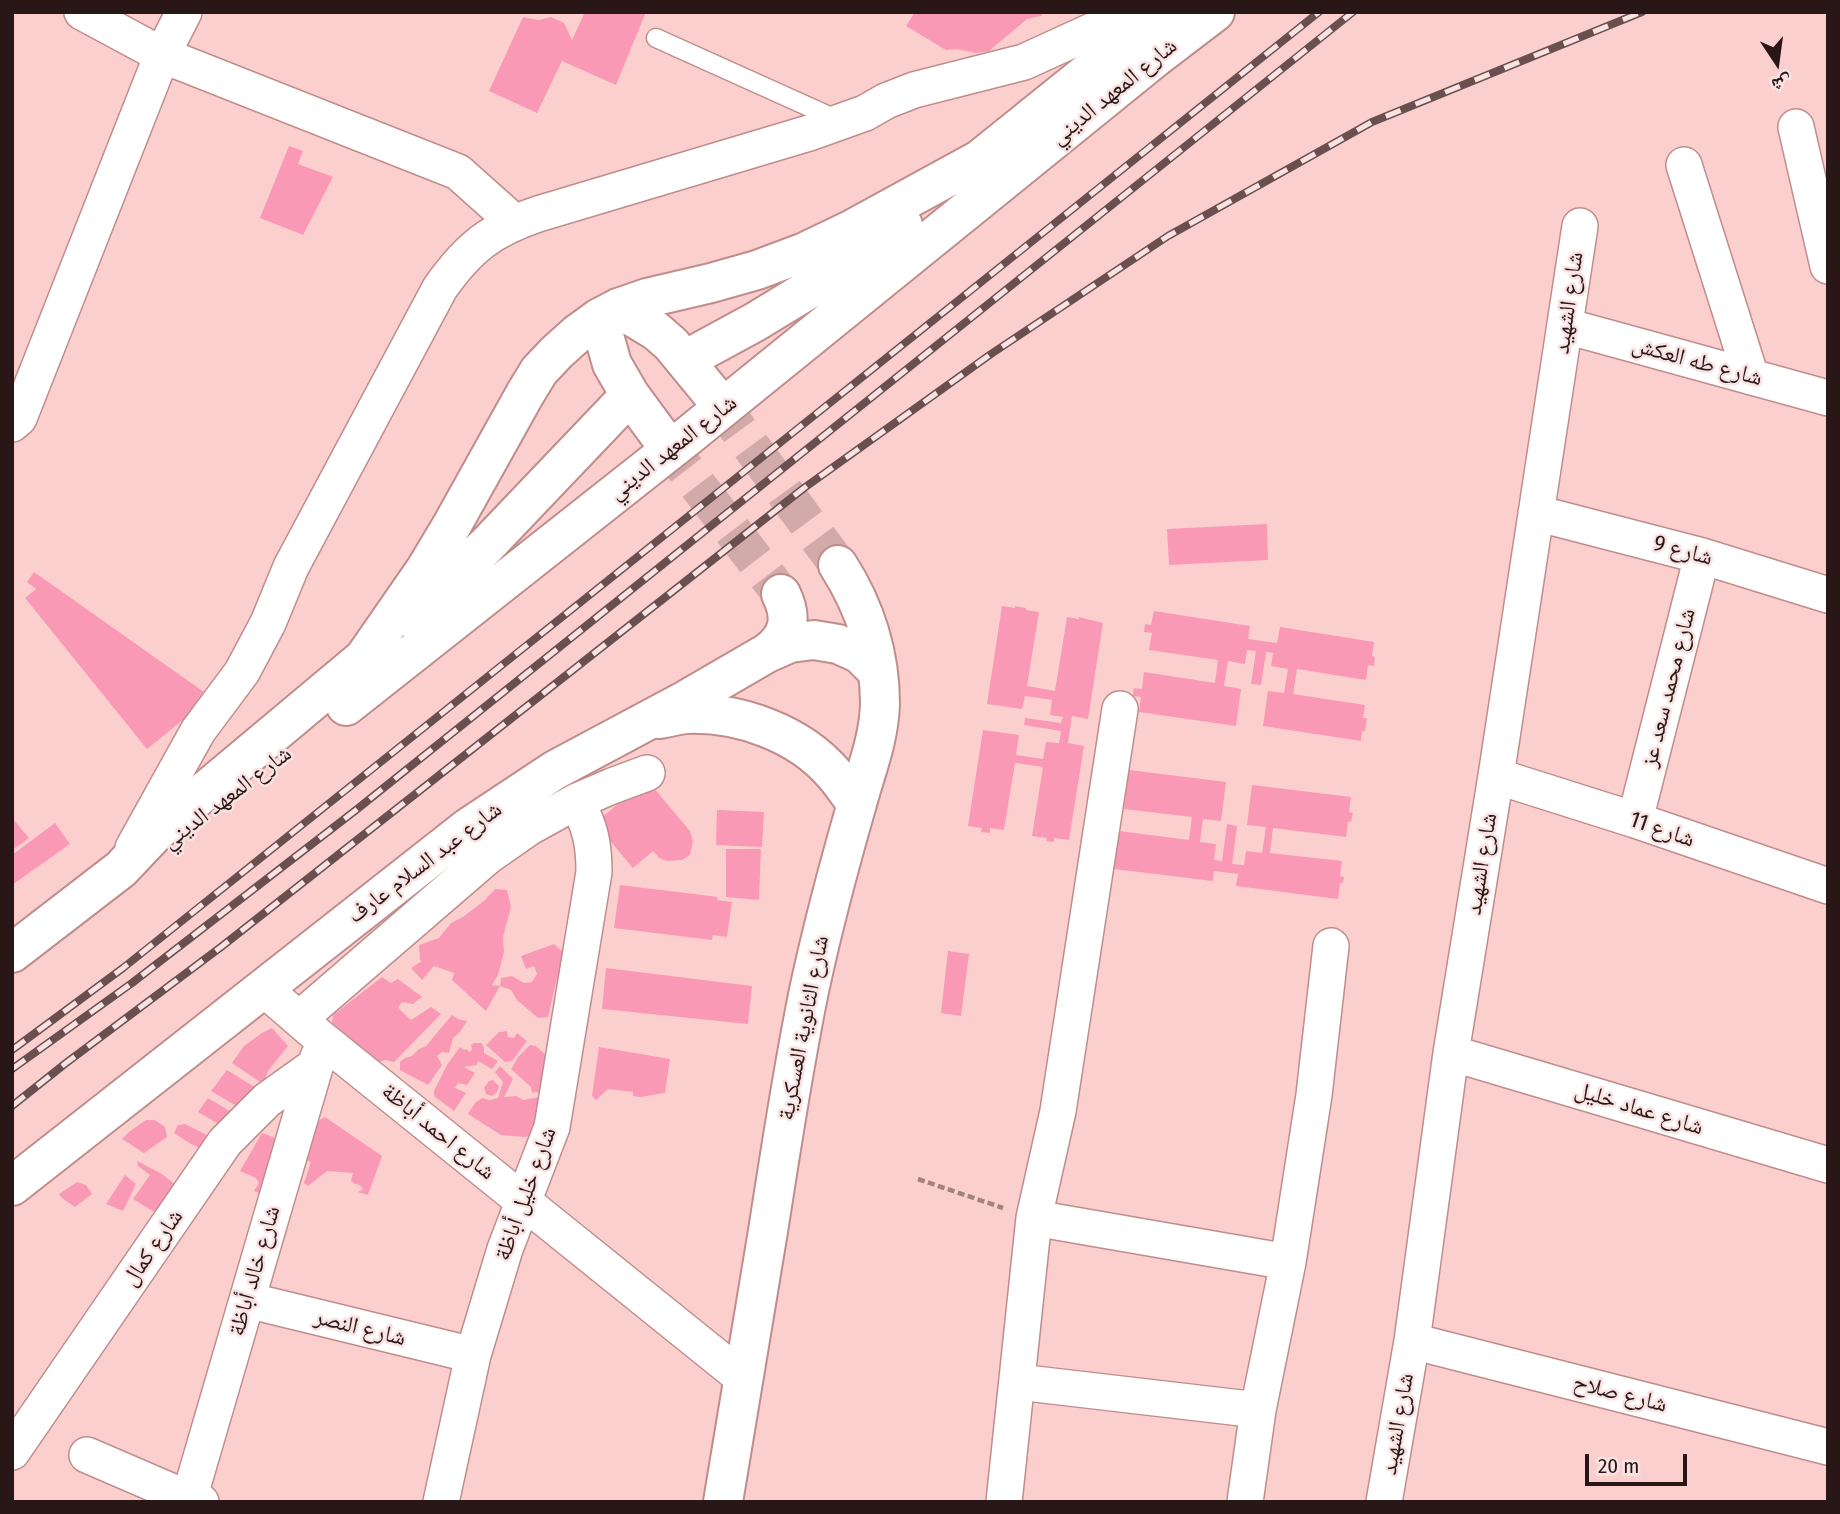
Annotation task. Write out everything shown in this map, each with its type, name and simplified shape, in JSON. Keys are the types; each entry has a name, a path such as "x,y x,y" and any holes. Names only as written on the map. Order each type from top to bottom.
{"main road":[{"name":"شارع المعهد الديني","path":"12,953 121,869 156,831 364,658 425,570 540,371 577,334 609,313 647,298 757,270 805,252 979,160 1163,12"},
{"name":"شارع المعهد الديني","path":"121,869 168,846 213,811 688,436 1214,12"},
{"path":"685,360 834,275 909,221 979,160"},
{"path":"663,440 630,396 612,365 609,313 656,331 685,360 717,400"},
{"path":"364,658 447,584 630,396"},
{"name":"شارع الثانوية العسكرية","path":"723,1502 798,1049 832,893 873,751 880,705 877,660 865,616 838,565"},
{"path":"768,653 783,637 787,626 786,604 781,594"},
{"name":"شارع عبد السلام عارف","path":"12,1186 469,827 555,770 790,643 814,640 838,644 859,654 877,671"},
{"path":"646,721 686,714 713,715 766,727 801,745 832,772 857,804"}],"street":[{"path":"82,12 162,55 458,172 514,222"},
{"path":"12,424 19,418 162,55 184,12"},
{"path":"121,869 198,731 243,672 268,623 291,567 440,288 454,267 472,248 514,222 809,134 865,113 914,90 1024,62 1094,30 1163,12"},
{"path":"1796,127 1828,266"},
{"path":"1684,165 1751,377"},
{"name":"شارع الشهيد","path":"1384,1502 1412,1341 1451,1053 1580,226"},
{"name":"شارع طه العكش","path":"1566,326 1828,398"},
{"name":"شارع 9","path":"1536,513 1702,556 1828,595"},
{"name":"شارع محمد سعد عز","path":"1635,820 1702,556"},
{"path":"1004,1502 1034,1218 1058,1111 1119,709"},
{"name":"شارع عبد السلام عارف","path":"313,1041 487,857 530,827 577,801 647,773"},
{"name":"شارع 11","path":"1496,776 1828,886"},
{"name":"شارع خليل أباظة","path":"442,1502 473,1355 505,1250 552,1127 594,872 594,847 577,801"},
{"path":"1245,1502 1258,1410 1288,1262 1314,1096 1331,946"},
{"name":"شارع احمد أباظة","path":"264,989 313,1041 524,1201 744,1379"},
{"name":"شارع خالد أباظة","path":"192,1501 313,1041"},
{"name":"شارع كمال","path":"12,1452 225,1142 267,1100 313,1041"},
{"name":"شارع عماد خليل","path":"1451,1053 1828,1165"},
{"path":"1034,1218 1288,1262"},
{"name":"شارع النصر","path":"247,1300 473,1355"},
{"name":"شارع صلاح","path":"1412,1341 1828,1447"},
{"path":"1018,1382 1258,1410"},
{"path":"87,1455 192,1501"}],"lane":[{"path":"656,38 841,122"}],"path":[{"path":"918,1179 1034,1218"}],"building":[{"path":"585,12 646,12 616,85 562,61 537,113 489,91 523,17 538,20 551,17 564,23 572,40"},
{"path":"915,12 1043,12 1041,16 1027,19 989,51 976,53 946,50 906,26"},
{"path":"289,146 303,151 298,164 333,177 303,235 260,218"},
{"path":"1267,524 1268,560 1169,565 1167,529"},
{"path":"34,572 211,697 147,749 25,598 36,589 27,582"},
{"path":"1002,606 1039,612 1027,686 1055,691 1067,617 1103,623 1088,719 1072,716 1068,743 1084,746 1069,840 1054,838 1054,842 1032,836 1043,767 1015,763 1004,830 990,828 990,833 981,832 982,828 968,826 983,730 1019,735 1016,755 1043,759 1046,742 1059,743 1061,731 1024,725 1025,718 1061,723 1063,717 1050,715 1052,700 1025,696 1022,709 987,704"},
{"path":"1154,611 1250,626 1248,639 1277,643 1280,627 1374,642 1374,666 1368,665 1366,680 1297,669 1293,694 1365,705 1363,718 1367,718 1361,741 1263,726 1268,691 1284,693 1288,669 1271,666 1273,653 1266,652 1261,685 1251,684 1256,651 1247,650 1245,664 1228,661 1224,686 1241,689 1236,726 1139,712 1141,697 1133,696 1134,688 1142,689 1144,672 1215,683 1218,660 1149,650 1152,633 1144,632 1145,624 1151,625"},
{"path":"1129,770 1226,782 1221,821 1203,819 1200,842 1216,844 1214,860 1222,861 1227,824 1237,826 1232,864 1244,865 1246,851 1262,853 1266,827 1247,825 1252,785 1351,797 1349,812 1353,813 1351,822 1348,821 1346,837 1273,828 1270,853 1342,861 1340,876 1344,877 1343,883 1340,883 1338,899 1236,886 1238,874 1214,871 1213,881 1114,869 1114,844 1117,845 1119,831 1189,840 1192,817 1124,809 1126,794 1120,793 1121,786 1127,786"},
{"path":"647,780 690,831 693,841 690,855 682,860 667,861 659,858 653,851 633,868 595,823"},
{"path":"717,810 764,812 762,847 716,845"},
{"path":"12,818 29,838 12,850"},
{"path":"55,823 70,844 12,885 12,855"},
{"path":"726,849 761,849 759,900 726,897"},
{"path":"620,885 718,897 717,900 732,902 727,937 713,935 712,940 614,928"},
{"path":"495,889 507,890 511,907 503,937 504,952 498,975 492,985 500,986 486,1011 452,980 454,973 434,966 422,980 411,968 422,961 419,945 439,938 451,923 485,900"},
{"path":"554,944 563,952 548,1017 538,1018 517,1000 511,990 500,986 501,978 512,976 524,983 532,982 537,974 534,966 526,969 521,956"},
{"path":"948,951 969,954 961,1016 941,1013"},
{"path":"606,968 752,986 748,1024 602,1009"},
{"path":"382,977 391,983 398,979 422,997 413,1004 402,1002 398,1008 411,1020 431,1007 441,1014 394,1062 379,1062 332,1023 333,1015"},
{"path":"452,1015 467,1021 453,1038 449,1053 442,1052 437,1056 442,1065 428,1085 400,1070 400,1062 426,1046"},
{"path":"272,1028 288,1046 268,1071 263,1084 232,1063 244,1046"},
{"path":"507,1031 508,1037 514,1038 517,1033 527,1041 512,1061 505,1062 486,1045 499,1032"},
{"path":"474,1043 481,1043 484,1053 498,1061 492,1069 478,1061 477,1065 464,1067 475,1073 467,1085 458,1083 455,1088 466,1093 454,1111 434,1096 434,1091 460,1047 469,1052"},
{"path":"530,1045 536,1046 551,1060 544,1094 532,1093 531,1087 511,1069"},
{"path":"599,1047 670,1059 665,1093 640,1097 633,1096 633,1092 608,1089 596,1100 592,1096"},
{"path":"500,1066 513,1079 504,1097 516,1096 523,1100 539,1097 546,1133 524,1137 501,1135 468,1114 482,1098 498,1098 503,1082 495,1072"},
{"path":"227,1070 261,1091 243,1110 211,1091"},
{"path":"493,1080 499,1086 492,1096 486,1094 484,1088"},
{"path":"208,1098 238,1116 229,1130 198,1112"},
{"path":"325,1117 382,1156 368,1195 358,1192 363,1189 351,1181 353,1173 327,1171 308,1186 304,1183 311,1162 303,1159 304,1138 318,1121"},
{"path":"146,1120 155,1120 165,1127 167,1137 144,1153 122,1139"},
{"path":"185,1124 219,1141 200,1148 191,1144 174,1133 178,1125"},
{"path":"262,1133 284,1141 270,1197 254,1191 259,1183 256,1178 240,1171"},
{"path":"137,1161 162,1174 177,1186 156,1213 133,1199 150,1175 138,1166"},
{"path":"125,1175 136,1184 123,1211 106,1204"},
{"path":"77,1182 86,1185 92,1194 75,1207 59,1194"}],"tunnel":[{"path":"717,400 838,565"},
{"path":"663,440 781,594"}],"railway":[{"path":"12,1050 123,968 1319,12"},
{"path":"12,1069 132,983 356,810 1353,12"},
{"path":"12,1106 221,947 804,488 991,354 1168,236 1372,122 1642,12"}]}
